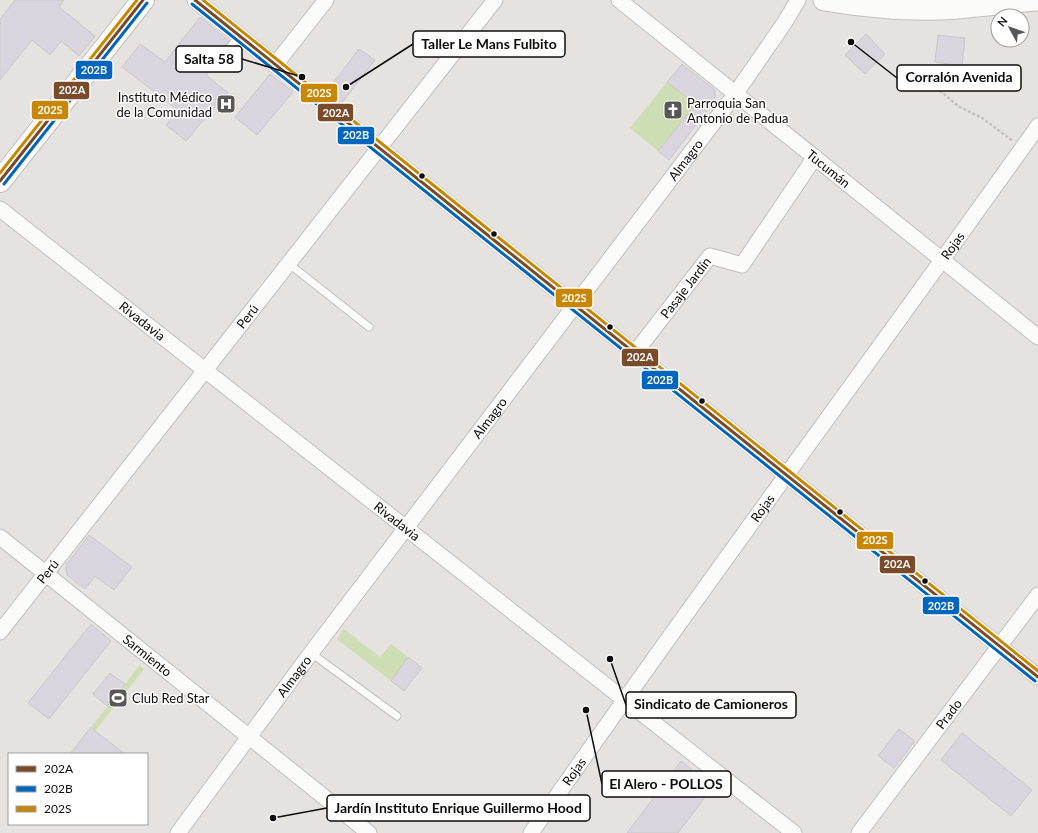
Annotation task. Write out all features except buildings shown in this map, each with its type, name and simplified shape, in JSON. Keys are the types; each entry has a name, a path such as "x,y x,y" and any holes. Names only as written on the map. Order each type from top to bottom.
{"main road":[{"path":"0,181 143,0"},
{"path":"824,0 862,6 956,8 1036,0"}],"street":[{"path":"195,0 574,306 1038,677"},
{"path":"276,65 326,0"},
{"name":"Perú","path":"0,632 495,0"},
{"name":"Tucumán","path":"619,0 1038,337"},
{"name":"Almagro","path":"178,833 311,653 736,93 785,22 798,0"},
{"name":"Rojas","path":"531,833 624,700 943,260 1038,126"},
{"name":"Pasaje Jardín","path":"634,354 710,256 742,265 815,157"},
{"name":"Rivadavia","path":"0,209 794,833"},
{"name":"Sarmiento","path":"0,537 369,833"},
{"name":"Prado","path":"859,833 1038,595"}],"lane":[{"path":"214,68 239,36"},
{"path":"288,263 369,327"},
{"path":"311,653 397,716"}],"path":[{"path":"917,71 958,106 982,118 1022,148"}],"green space":[{"path":"667,82 696,104 658,151 630,128"},
{"path":"344,629 380,657 391,644 408,657 391,681 337,639"},
{"name":"Club Red Star","path":"140,665 144,669 95,731 124,753 71,753"}],"transit line":[{"name":"202S","path":"0,173 137,0"},
{"name":"202A","path":"0,181 143,0"},
{"name":"202A","path":"195,0 1038,677"},
{"name":"202S","path":"203,0 1038,671"},
{"name":"202B","path":"4,184 147,3"},
{"name":"202B","path":"192,4 1035,681"}],"place":[{"name":"Corralón Avenida","path":"851,42"},
{"name":"Salta 58","path":"302,77"},
{"name":"Taller Le Mans Fulbito","path":"346,87"},
{"name":"Instituto Médico de la Comunidad","path":"226,104"},
{"name":"Parroquia San Antonio de Padua","path":"673,110"},
{"name":"Sindicato de Camioneros","path":"610,659"},
{"name":"Club Red Star","path":"118,698"},
{"name":"El Alero - POLLOS","path":"586,710"},
{"name":"Jardín Instituto Enrique Guillermo Hood","path":"273,818"}]}
